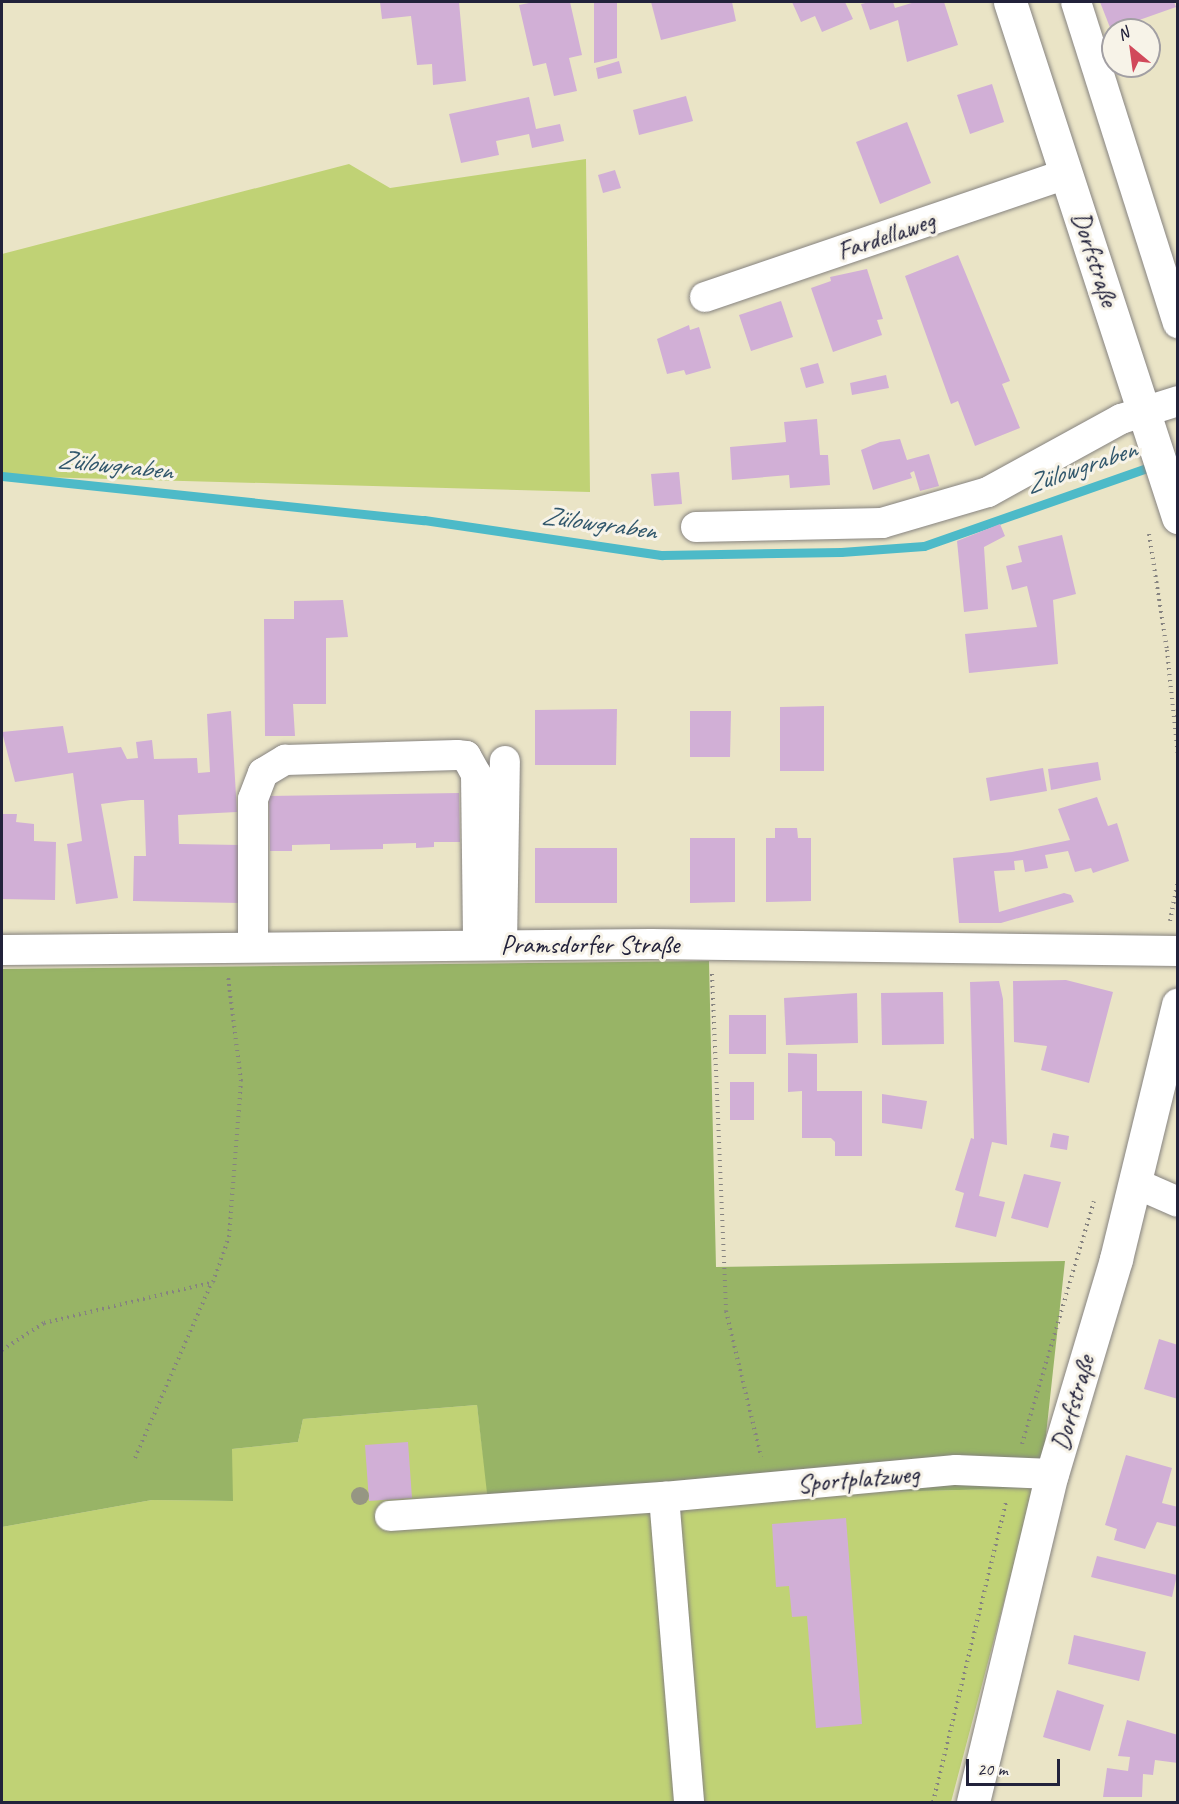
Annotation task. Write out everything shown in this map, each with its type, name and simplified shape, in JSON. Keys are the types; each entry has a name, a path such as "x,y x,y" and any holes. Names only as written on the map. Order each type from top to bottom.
{"main road":[{"name":"Dorfstraße","path":"1010,2 1146,412 1159,455 1169,507"},
{"name":"Dorfstraße","path":"973,1803 1052,1474 1135,1183 1178,1004"}],"street":[{"path":"1076,2 1178,323"},
{"name":"Fardellaweg","path":"705,297 1067,174"},
{"path":"696,526 882,523 988,492 1121,419 1178,401"},
{"path":"239,946 253,799 263,773 285,760 453,755 466,756 476,774 490,945"},
{"path":"490,945 505,761"},
{"name":"Pramsdorfer Straße","path":"2,950 490,945 1170,950"},
{"path":"1135,1183 1178,1202"},
{"name":"Sportplatzweg","path":"390,1516 664,1497 881,1475 1014,1470 1052,1474"},
{"path":"664,1497 689,1803"}],"path":[{"path":"1169,507 1167,650 1178,757"},
{"path":"1170,950 1178,880"},
{"path":"135,1458 213,1282 230,1237 241,1081 239,946"},
{"path":"711,946 726,1311 769,1487"},
{"path":"933,1803 1014,1470 1097,1190"},
{"path":"2,1350 44,1323 213,1282"}],"green space":[{"path":"586,159 590,492 2,476 2,254 349,164 390,188"},
{"path":"709,961 716,1267 1065,1261 1045,1444 1034,1488 488,1502 477,1405 303,1419 298,1442 232,1449 233,1501 152,1500 2,1527 2,969"},
{"path":"477,1405 489,1502 1034,1488 951,1802 2,1802 2,1527 152,1500 232,1501 232,1449 298,1442 303,1419"}],"building":[{"path":"380,2 459,2 466,81 433,85 432,64 417,65 411,16 382,19"},
{"path":"534,2 570,2 582,55 569,58 577,91 554,96 546,63 533,66 519,5"},
{"path":"617,2 617,58 594,63 594,3"},
{"path":"651,2 732,2 736,21 661,40"},
{"path":"792,2 845,2 853,19 822,32 815,16 801,22"},
{"path":"893,2 895,8 915,2 944,2 958,45 907,62 898,20 870,30 861,4"},
{"path":"1100,2 1174,2 1176,7 1145,18 1106,18"},
{"path":"619,61 622,73 598,79 596,68"},
{"path":"992,84 1004,122 970,134 957,95"},
{"path":"686,96 693,121 639,135 633,110"},
{"path":"529,97 536,129 560,124 564,141 532,148 529,134 496,141 499,155 461,163 449,114"},
{"path":"907,122 931,183 880,204 856,142"},
{"path":"615,170 621,188 603,193 598,175"},
{"path":"958,255 1010,381 1002,384 1020,428 975,446 958,401 951,404 905,276"},
{"path":"867,269 883,319 877,320 882,335 833,352 811,288 831,281 830,277"},
{"path":"781,301 793,337 751,351 739,315"},
{"path":"689,325 690,330 699,327 711,368 686,375 684,370 667,374 657,339"},
{"path":"818,363 824,383 806,388 800,368"},
{"path":"886,375 889,388 852,395 850,383"},
{"path":"817,419 820,455 828,455 830,485 790,488 789,475 732,480 730,447 786,442 784,422"},
{"path":"900,439 907,460 929,454 939,486 920,491 914,471 910,473 912,478 873,490 861,450 880,442"},
{"path":"679,472 682,504 654,506 651,474"},
{"path":"1000,524 1005,536 984,547 988,609 964,612 957,541"},
{"path":"1062,535 1076,594 1053,600 1058,664 969,673 965,634 1037,627 1027,586 1012,590 1006,566 1022,562 1018,546"},
{"path":"343,600 348,637 326,638 326,704 293,704 295,736 265,736 264,619 294,619 294,601"},
{"path":"824,706 824,771 780,771 780,707"},
{"path":"617,709 616,765 535,765 535,710"},
{"path":"231,711 237,812 178,815 179,844 240,845 241,903 133,901 134,856 146,856 144,800 131,800 101,804 118,898 76,904 67,844 82,841 73,773 15,782 2,732 63,726 68,753 121,747 127,759 138,758 136,742 152,740 154,759 197,758 198,773 210,772 207,714"},
{"path":"690,711 731,711 730,757 690,757"},
{"path":"1098,762 1101,780 1051,790 1048,769"},
{"path":"1043,768 1047,791 990,801 986,778"},
{"path":"459,793 460,842 434,842 434,847 416,848 416,843 383,844 383,849 330,850 330,844 292,845 292,851 270,851 269,796"},
{"path":"1097,797 1108,826 1117,823 1129,861 1093,873 1091,868 1075,872 1068,851 1045,855 1048,868 1025,872 1023,860 1014,861 1015,870 994,871 999,912 1064,893 1071,895 1074,902 1001,923 959,923 953,858 1012,852 1070,840 1058,809"},
{"path":"2,814 17,814 16,822 34,824 34,841 56,842 55,900 2,899"},
{"path":"775,828 797,828 798,838 811,838 811,901 766,902 766,838 775,838"},
{"path":"690,838 735,838 735,902 690,903"},
{"path":"535,848 617,848 617,903 535,903"},
{"path":"1066,980 1113,992 1089,1083 1041,1070 1047,1046 1014,1042 1013,981"},
{"path":"999,981 1003,999 1007,1145 992,1142 979,1196 1005,1202 996,1237 955,1227 964,1193 955,1190 971,1138 974,1139 970,982"},
{"path":"943,992 944,1044 882,1045 881,993"},
{"path":"857,993 858,1043 786,1045 784,998"},
{"path":"729,1015 766,1015 766,1054 729,1054"},
{"path":"788,1053 817,1054 817,1091 862,1091 862,1156 835,1156 835,1142 831,1138 802,1138 802,1091 788,1092"},
{"path":"730,1082 754,1082 754,1120 730,1120"},
{"path":"882,1094 927,1101 922,1129 882,1123"},
{"path":"1053,1133 1069,1136 1067,1150 1050,1147"},
{"path":"1024,1174 1061,1182 1048,1228 1011,1218"},
{"path":"1159,1339 1178,1345 1178,1399 1144,1389"},
{"path":"408,1442 412,1498 369,1501 365,1445"},
{"path":"1126,1455 1172,1468 1162,1503 1178,1507 1178,1527 1157,1522 1145,1549 1114,1540 1117,1529 1105,1525"},
{"path":"846,1518 862,1724 816,1728 807,1616 792,1617 789,1586 776,1587 772,1524"},
{"path":"1097,1556 1177,1575 1172,1597 1091,1577"},
{"path":"1074,1635 1146,1652 1139,1681 1068,1664"},
{"path":"1057,1690 1104,1705 1090,1751 1043,1737"},
{"path":"1127,1720 1178,1735 1178,1763 1155,1760 1153,1775 1143,1774 1142,1797 1103,1797 1107,1768 1128,1771 1130,1757 1118,1756"}],"waterway":[{"name":"Zülowgraben","path":"2,476 424,520 662,555 841,552 924,546 1178,457"}]}
